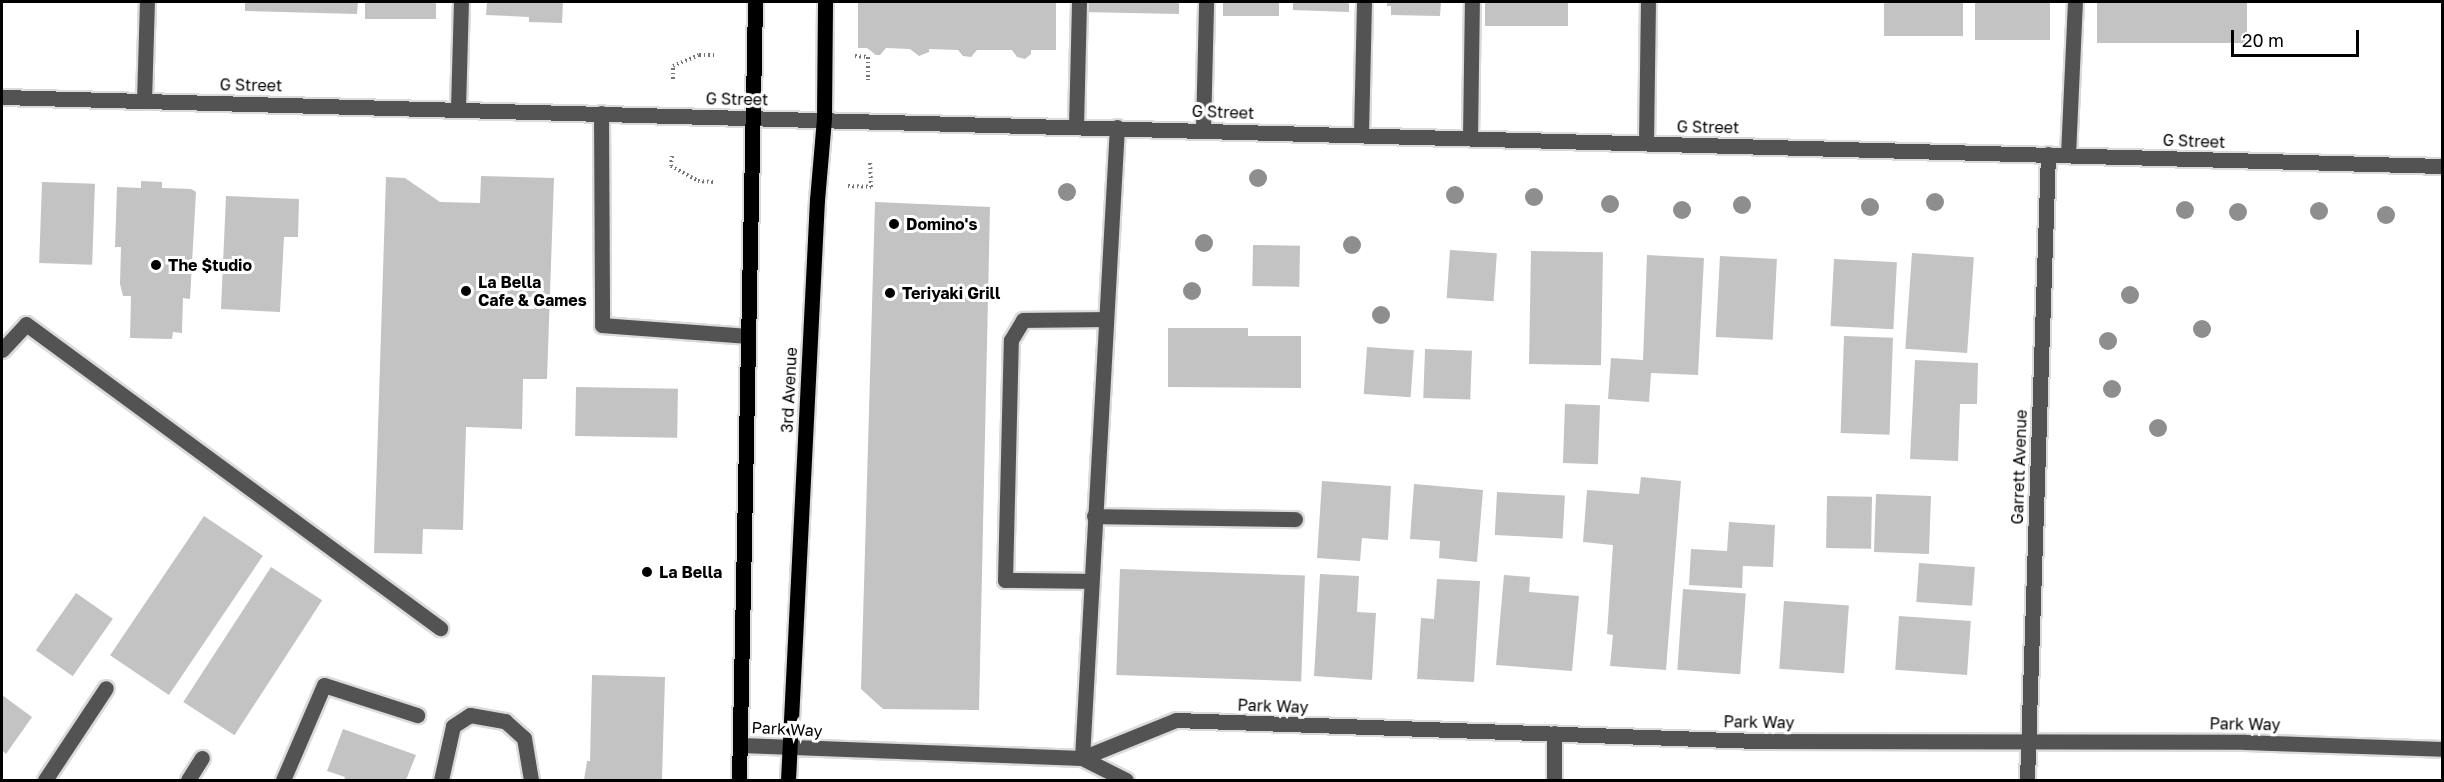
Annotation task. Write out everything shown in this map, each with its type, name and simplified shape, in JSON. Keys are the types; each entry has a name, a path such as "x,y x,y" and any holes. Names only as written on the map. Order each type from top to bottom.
{"main road":[{"path":"739,780 755,2"},
{"name":"3rd Avenue","path":"788,780 817,200 824,118 825,2"}],"street":[{"path":"144,101 147,2"},
{"path":"458,108 461,2"},
{"path":"1076,126 1079,2"},
{"path":"1203,129 1206,2"},
{"path":"1361,134 1364,2"},
{"path":"1470,138 1472,2"},
{"path":"1646,143 1648,2"},
{"path":"2068,155 2075,2"},
{"name":"G Street","path":"2,97 824,118 2442,166"},
{"path":"601,113 602,325 748,336"},
{"path":"1082,758 1104,319 1117,127"},
{"name":"Garrett Avenue","path":"2027,780 2048,154"},
{"path":"1091,581 1005,580 1011,340 1023,320 1104,319"},
{"path":"2,350 26,324 440,628"},
{"path":"1094,516 1295,519"},
{"path":"283,780 324,685 417,716"},
{"path":"45,780 106,688"},
{"path":"441,780 453,726 470,715 506,721 524,738 531,780"},
{"name":"Park Way","path":"741,745 1082,758 1176,720 1756,741 2246,742 2442,749"},
{"path":"1554,733 1554,780"},
{"path":"188,780 202,758"},
{"name":"Park Way","path":"1082,758 1126,780"}],"path":[{"path":"673,79 673,66 699,55 716,55"},
{"path":"851,56 868,57 868,80"},
{"path":"672,156 671,166 698,181 714,182"},
{"path":"844,186 871,187 870,162"}],"building":[{"path":"245,2 358,2 357,14 245,11"},
{"path":"365,2 436,2 436,19 365,19"},
{"path":"487,2 563,2 562,23 529,22 529,17 486,15"},
{"path":"858,2 1056,2 1056,50 1031,50 1031,54 1025,59 1017,57 1012,50 977,50 971,57 963,56 958,50 929,49 929,52 919,56 910,49 886,48 880,55 876,55 867,48 858,48"},
{"path":"1083,2 1179,2 1179,14 1082,12"},
{"path":"1223,2 1279,2 1279,16 1223,16"},
{"path":"1293,2 1349,2 1349,12 1293,10"},
{"path":"1387,2 1441,2 1440,16 1391,15 1391,6 1387,6"},
{"path":"1485,2 1568,2 1568,26 1485,26"},
{"path":"1884,2 1963,2 1963,36 1884,36"},
{"path":"1975,2 2050,2 2050,40 1975,40"},
{"path":"2097,2 2247,2 2247,43 2097,43"},
{"name":"La Bella Cafe & Games","path":"481,176 554,178 547,379 523,379 522,429 466,427 463,530 423,529 422,554 374,553 386,177 405,178 440,202 480,203"},
{"name":"The $tudio","path":"141,181 162,182 162,188 191,189 196,192 190,299 183,298 182,333 173,332 172,339 130,338 131,296 123,296 120,284 121,247 115,247 117,187 141,188"},
{"path":"42,182 95,184 92,265 39,263"},
{"path":"226,196 299,199 298,237 284,237 280,312 221,309"},
{"path":"875,202 990,207 979,710 883,709 861,689"},
{"path":"1253,245 1300,246 1299,287 1252,286"},
{"path":"1450,250 1497,253 1494,301 1447,298"},
{"path":"1531,251 1603,252 1601,365 1529,364"},
{"path":"1912,253 1974,257 1967,353 1905,349"},
{"path":"1647,255 1704,258 1698,375 1651,373 1649,402 1608,399 1611,358 1643,360"},
{"path":"1720,256 1777,259 1773,340 1716,337"},
{"path":"1834,259 1897,262 1893,329 1830,326"},
{"path":"1168,328 1248,328 1248,336 1301,336 1301,388 1168,387"},
{"path":"1844,336 1893,338 1890,435 1841,433"},
{"path":"1367,347 1414,350 1411,397 1364,394"},
{"path":"1425,349 1472,351 1470,400 1423,398"},
{"path":"1915,360 1978,363 1977,404 1960,404 1958,461 1910,459"},
{"path":"576,387 678,389 677,438 575,436"},
{"path":"1565,404 1600,405 1598,464 1563,463"},
{"path":"1641,477 1681,481 1666,670 1610,666 1613,635 1607,634 1613,545 1583,542 1587,490 1639,494"},
{"path":"1322,481 1391,486 1388,540 1362,538 1360,561 1317,558"},
{"path":"1414,484 1483,490 1477,562 1439,558 1440,541 1410,539"},
{"path":"1497,492 1565,496 1563,538 1495,535"},
{"path":"1876,494 1931,496 1929,554 1874,552"},
{"path":"1827,496 1872,497 1871,549 1826,548"},
{"path":"204,516 263,556 169,695 110,655"},
{"path":"1729,522 1775,525 1773,567 1743,566 1742,588 1689,585 1691,549 1727,551"},
{"path":"1919,563 1975,567 1972,606 1916,602"},
{"path":"271,567 322,600 234,735 183,702"},
{"path":"1120,569 1305,575 1301,681 1116,675"},
{"path":"1320,574 1359,576 1357,612 1376,613 1372,680 1314,676"},
{"path":"1504,575 1530,577 1529,592 1579,596 1572,671 1496,665"},
{"path":"1437,579 1480,581 1474,682 1417,679 1421,618 1434,619"},
{"path":"1683,589 1746,593 1740,674 1677,670"},
{"path":"76,593 113,619 73,676 36,650"},
{"path":"1784,601 1849,606 1844,673 1779,669"},
{"path":"1899,616 1971,621 1967,675 1895,670"},
{"path":"592,675 665,677 662,780 584,780 587,761 590,761"},
{"path":"2,695 32,717 6,754 2,750"},
{"path":"343,729 416,755 406,780 344,780 345,777 327,771"}],"place":[{"name":"Domino's","path":"894,224"},
{"name":"The $tudio","path":"156,265"},
{"name":"La Bella Cafe & Games","path":"466,291"},
{"name":"Teriyaki Grill","path":"890,293"},
{"name":"La Bella","path":"647,572"}]}
